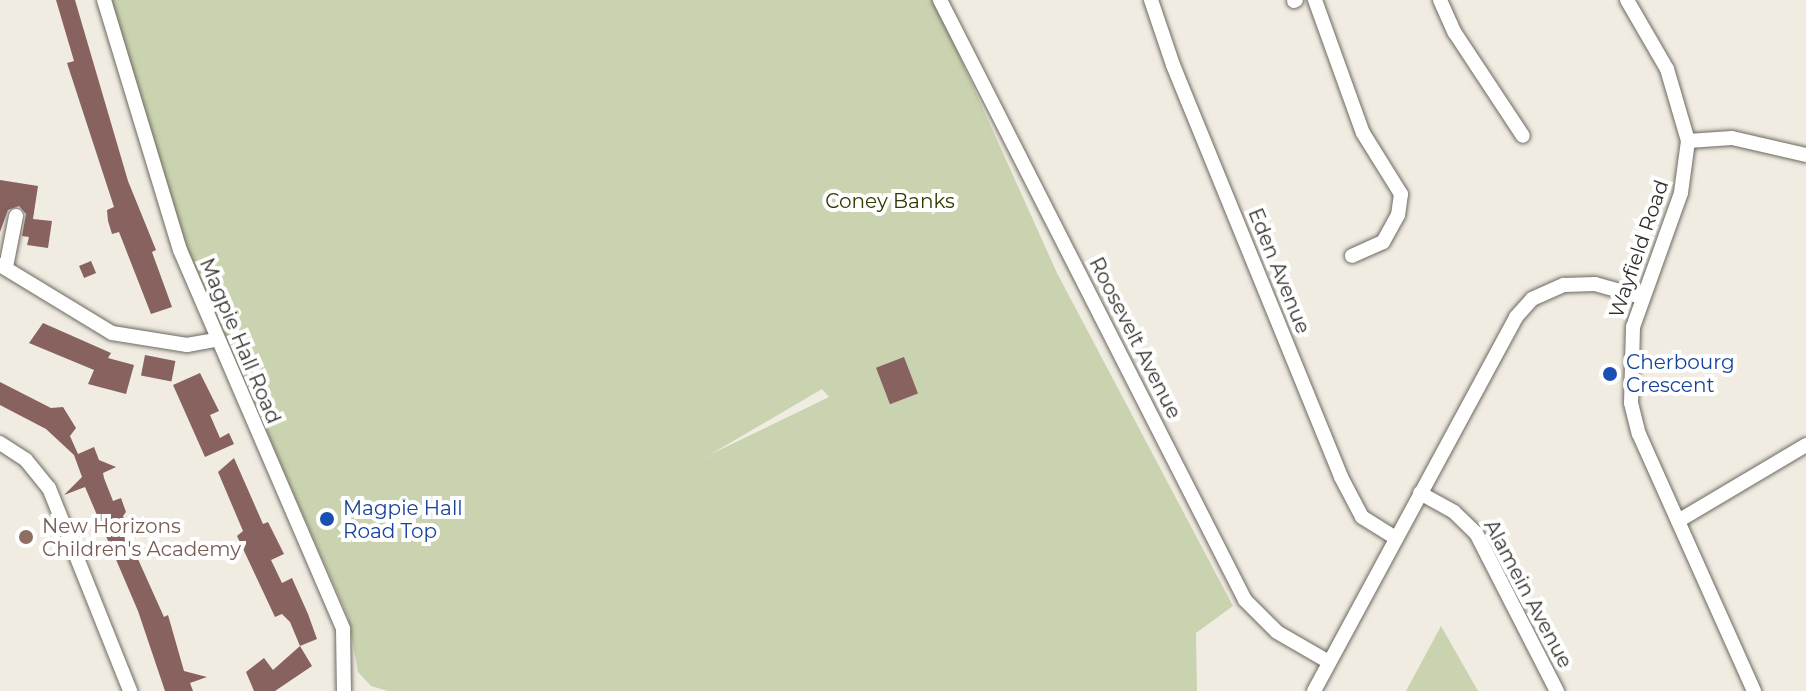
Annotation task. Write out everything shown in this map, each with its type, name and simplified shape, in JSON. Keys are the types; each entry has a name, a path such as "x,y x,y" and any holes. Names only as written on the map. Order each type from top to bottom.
{"street":[{"name":"Magpie Hall Road","path":"104,0 180,250 216,340 343,629 344,691"},
{"name":"Roosevelt Avenue","path":"940,0 1245,600 1277,632 1329,662"},
{"name":"Eden Avenue","path":"1151,0 1173,65 1350,497 1363,518 1395,538"},
{"path":"1315,0 1363,133 1401,194 1398,215 1383,242 1352,256"},
{"path":"1440,0 1455,33 1523,136"},
{"name":"Wayfield Road","path":"1627,0 1667,69 1688,141 1681,193 1641,297 1628,356 1631,403 1639,434 1754,691"},
{"path":"1688,141 1744,140 1806,155"},
{"path":"16,216 3,266 112,333 187,345 216,340"},
{"path":"1314,691 1510,328 1532,299 1548,290 1579,283 1641,297"},
{"path":"0,443 26,460 49,488 130,691"},
{"path":"1678,521 1806,445"},
{"name":"Alamein Avenue","path":"1420,493 1454,512 1476,533 1557,691"}],"green space":[{"name":"Coney Banks","path":"110,0 934,0 1057,273 1233,606 1196,633 1197,691 388,691 371,686 358,672 348,617 177,228","holes":["822,389 829,397 711,454"]},
{"path":"1441,626 1478,691 1406,691"}],"building":[{"path":"56,0 75,0 128,181 156,250 152,252 172,307 151,314 119,232 112,234 107,210 114,207 67,63 74,61"},
{"path":"0,180 38,186 33,219 52,221 48,248 27,245 29,237 22,236 26,214 19,206 8,210 0,232"},
{"path":"91,261 96,273 84,278 79,266"},
{"path":"43,323 111,353 108,358 134,365 126,394 88,384 94,370 29,343"},
{"path":"145,355 175,361 171,382 141,376"},
{"path":"904,357 918,393 890,404 876,368"},
{"path":"200,373 219,411 210,415 220,438 229,433 234,444 205,457 173,385"},
{"path":"0,382 51,408 63,407 76,428 70,436 78,454 94,447 99,460 116,467 103,473 104,478 113,501 121,498 133,548 164,617 168,615 184,671 207,677 190,683 193,691 165,691 138,611 85,487 64,495 82,477 74,455 46,429 0,405"},
{"path":"234,458 263,524 268,522 284,554 271,560 282,583 292,578 317,639 300,646 290,622 282,614 275,617 237,536 243,531 218,472"},
{"path":"300,646 312,666 275,691 254,691 246,672 264,658 273,670"}],"place":[{"name":"Cherbourg Crescent","path":"1610,374"},
{"name":"Magpie Hall Road Top","path":"327,519"},
{"name":"New Horizons Children's Academy","path":"26,537"}]}
